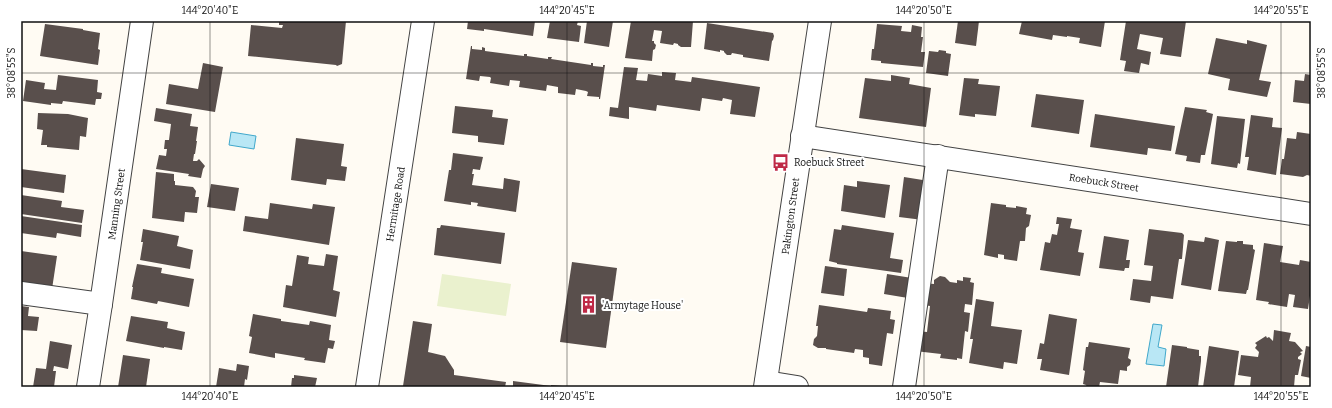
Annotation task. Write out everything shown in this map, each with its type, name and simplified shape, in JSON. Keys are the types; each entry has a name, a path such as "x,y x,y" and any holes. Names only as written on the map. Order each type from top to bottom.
{"street":[{"name":"Manning Street","path":"88,387 142,21"},
{"name":"Hermitage Road","path":"367,387 422,21"},
{"name":"Pakington Street","path":"765,385 820,21"},
{"name":"Roebuck Street","path":"802,136 1311,214"},
{"path":"904,387 938,156"},
{"path":"21,293 101,304"},
{"path":"765,385 797,387"}],"green space":[{"path":"442,274 511,284 506,316 437,306"}],"water":[{"path":"231,132 256,136 254,149 229,145"},
{"path":"1153,324 1162,325 1158,347 1166,349 1164,366 1146,364"}],"building":[{"path":"279,21 346,21 342,64 337,66 248,56 251,25 282,28 283,25 279,25"},
{"path":"468,21 535,21 533,36 484,29 484,31 467,29"},
{"path":"550,21 578,21 577,25 581,26 579,42 547,38"},
{"path":"587,21 613,21 609,47 584,43"},
{"path":"631,21 693,21 691,47 681,47 674,43 673,45 660,43 662,31 654,30 652,41 654,41 656,45 655,49 653,50 652,61 625,58"},
{"path":"958,21 979,21 976,46 955,43"},
{"path":"1022,21 1105,21 1101,47 1079,43 1080,38 1053,35 1052,40 1019,34"},
{"path":"1126,21 1186,21 1181,57 1160,54 1163,38 1140,34 1137,49 1151,52 1149,65 1141,63 1139,73 1124,71 1126,61 1120,60"},
{"path":"707,23 773,33 774,36 769,61 743,57 743,55 732,53 731,55 727,55 724,51 720,50 720,52 704,49"},
{"path":"45,24 83,29 100,33 98,65 40,56"},
{"path":"877,24 902,26 901,31 911,32 912,25 922,27 921,37 923,37 921,52 925,52 923,67 881,63 881,61 871,60"},
{"path":"1216,38 1247,44 1247,40 1267,45 1259,80 1271,82 1267,97 1228,90 1230,79 1208,74"},
{"path":"471,46 472,49 482,50 482,47 485,48 485,51 524,56 524,54 527,54 527,56 548,59 548,57 552,57 551,59 591,65 591,63 593,63 593,66 603,67 603,65 605,65 600,99 599,97 587,96 588,92 576,89 575,95 558,93 558,87 547,85 546,91 519,87 520,81 510,80 509,86 490,83 490,77 480,76 479,81 466,79"},
{"path":"939,50 946,51 946,53 951,54 948,76 926,73 929,51 938,52"},
{"path":"203,63 223,67 215,112 166,104 169,84 198,89"},
{"path":"624,67 638,68 636,80 647,81 648,74 662,76 662,72 676,73 675,80 691,82 692,77 760,87 755,117 730,114 732,100 723,98 722,101 702,98 700,111 657,105 656,111 629,107 629,119 609,116 610,107 618,108"},
{"path":"1305,74 1311,75 1311,104 1293,102 1295,80 1304,81"},
{"path":"58,75 98,80 97,92 102,93 101,99 96,99 95,105 63,101 62,104 51,103 51,105 23,101 26,80 45,83 44,89 56,90"},
{"path":"891,75 910,78 909,84 931,88 926,127 859,118 865,78 891,81"},
{"path":"964,78 979,79 978,84 1000,86 996,116 975,114 975,117 959,115"},
{"path":"1036,94 1084,100 1079,134 1031,127"},
{"path":"455,106 493,110 492,117 508,119 504,145 478,142 478,136 452,133"},
{"path":"1185,107 1207,110 1206,112 1213,114 1205,155 1201,155 1200,163 1186,161 1187,156 1175,154"},
{"path":"156,108 192,114 190,126 198,127 193,161 197,161 199,159 205,166 201,178 188,176 189,174 156,169 159,155 166,156 167,149 164,149 165,140 169,140 171,124 154,121"},
{"path":"38,113 68,114 88,118 86,137 80,136 79,150 47,147 47,145 41,145 43,130 37,129"},
{"path":"1095,114 1175,126 1171,151 1148,148 1147,155 1090,147"},
{"path":"1251,115 1273,118 1272,127 1282,128 1276,175 1247,170 1249,157 1245,157"},
{"path":"1217,116 1245,119 1240,164 1238,163 1237,168 1211,164"},
{"path":"1297,132 1311,134 1311,176 1307,175 1303,177 1280,174 1287,138 1296,139"},
{"path":"296,138 344,144 341,166 347,167 345,181 327,179 326,185 291,180"},
{"path":"453,153 483,157 480,170 473,169 472,174 474,174 472,185 503,189 504,178 520,181 516,212 477,206 478,203 471,202 471,205 444,201"},
{"path":"21,169 66,175 64,193 21,187"},
{"path":"156,172 174,174 175,185 193,187 196,191 195,197 199,197 197,213 185,212 184,222 152,218"},
{"path":"904,177 929,181 923,220 899,217"},
{"path":"857,181 890,185 885,218 841,211 844,185 857,187"},
{"path":"211,184 239,188 235,211 207,207"},
{"path":"21,195 62,201 61,207 84,210 82,223 21,214"},
{"path":"270,203 312,209 313,204 335,207 329,245 243,231 245,216 268,219"},
{"path":"991,203 1006,205 1006,207 1016,208 1016,206 1027,208 1026,214 1031,215 1029,226 1026,228 1025,241 1020,241 1017,261 1004,259 1004,255 998,254 998,258 984,255"},
{"path":"21,216 82,225 81,237 57,233 56,238 21,233"},
{"path":"1057,217 1072,219 1070,228 1082,230 1078,252 1084,253 1080,276 1040,270 1045,242 1050,243 1052,234 1057,235 1059,224 1056,224"},
{"path":"441,225 505,233 501,264 434,255 437,228 440,228"},
{"path":"842,225 894,233 890,258 903,260 901,273 837,264 829,261 834,229 841,230"},
{"path":"143,229 179,236 177,246 193,250 190,269 140,260 143,242 141,242"},
{"path":"1149,229 1182,233 1184,235 1182,259 1179,259 1173,299 1151,296 1150,303 1130,300 1133,279 1151,281 1153,266 1144,265"},
{"path":"1104,236 1129,240 1126,260 1130,260 1129,268 1125,268 1124,271 1099,268"},
{"path":"1205,237 1219,240 1211,290 1181,285 1188,240 1204,242"},
{"path":"1226,241 1243,241 1243,244 1253,245 1253,249 1255,250 1246,294 1218,291"},
{"path":"1264,243 1283,246 1280,262 1299,265 1300,260 1311,262 1311,289 1308,309 1293,307 1295,295 1289,294 1287,307 1268,304 1269,302 1256,300"},
{"path":"21,251 57,256 52,289 21,284"},
{"path":"326,254 338,256 333,290 340,292 336,317 283,307 286,285 292,286 297,255 309,257 308,264 324,266"},
{"name":"'Armytage House'","path":"572,262 617,268 606,348 560,342"},
{"path":"137,264 162,268 161,273 194,279 189,307 158,301 157,304 131,299"},
{"path":"825,266 847,269 844,296 821,293"},
{"path":"887,274 912,278 908,298 884,294"},
{"path":"940,276 945,277 950,282 957,283 957,280 963,281 963,277 971,278 970,282 974,283 972,305 965,304 964,312 970,313 968,332 965,331 962,359 957,358 957,360 940,358 941,354 915,351 918,331 927,332 930,306 924,305 924,283 934,284 934,280"},
{"path":"976,299 994,302 991,326 1022,330 1017,364 1004,362 1003,369 969,363 973,339 970,339"},
{"path":"819,305 867,312 868,308 891,311 890,319 895,320 893,334 887,333 882,366 869,364 869,358 863,357 863,350 855,349 854,353 818,348 813,345 814,339 817,336 818,326 816,326"},
{"path":"21,306 29,307 28,316 39,317 37,331 21,330"},
{"path":"253,314 281,319 281,321 309,325 310,321 331,325 329,340 335,341 333,349 328,348 325,363 275,353 275,358 249,353 252,337 249,336"},
{"path":"1049,314 1077,319 1069,375 1040,370 1042,359 1037,359 1040,343 1044,344"},
{"path":"131,316 168,322 167,328 185,332 182,350 126,341"},
{"path":"413,321 432,324 428,352 445,356 454,370 454,375 506,382 505,387 403,386"},
{"path":"1274,330 1291,333 1289,341 1295,342 1303,351 1300,352 1302,354 1298,357 1298,359 1301,360 1298,375 1295,375 1294,387 1250,387 1251,377 1238,375 1241,355 1258,357 1259,352 1255,348 1257,345 1255,343 1266,336 1273,341"},
{"path":"50,341 72,345 68,369 54,366 53,371 56,371 54,387 33,387 36,368 46,369"},
{"path":"1089,342 1130,348 1128,358 1131,360 1130,365 1127,367 1127,371 1120,370 1118,384 1100,382 1099,387 1087,387 1083,384 1086,347 1088,347"},
{"path":"1172,345 1199,350 1201,361 1198,387 1166,387"},
{"path":"1209,346 1239,351 1234,387 1203,387"},
{"path":"1306,346 1311,347 1311,378 1301,376"},
{"path":"123,355 150,359 146,387 118,387"},
{"path":"237,364 249,366 247,380 245,379 244,387 216,387 219,368 236,371"},
{"path":"294,375 317,378 315,387 291,387 292,378 294,378"},
{"path":"513,381 563,386 563,387 513,387"}],"place":[{"name":"Roebuck Street","path":"781,162"},
{"name":"'Armytage House'","path":"589,305"}]}
